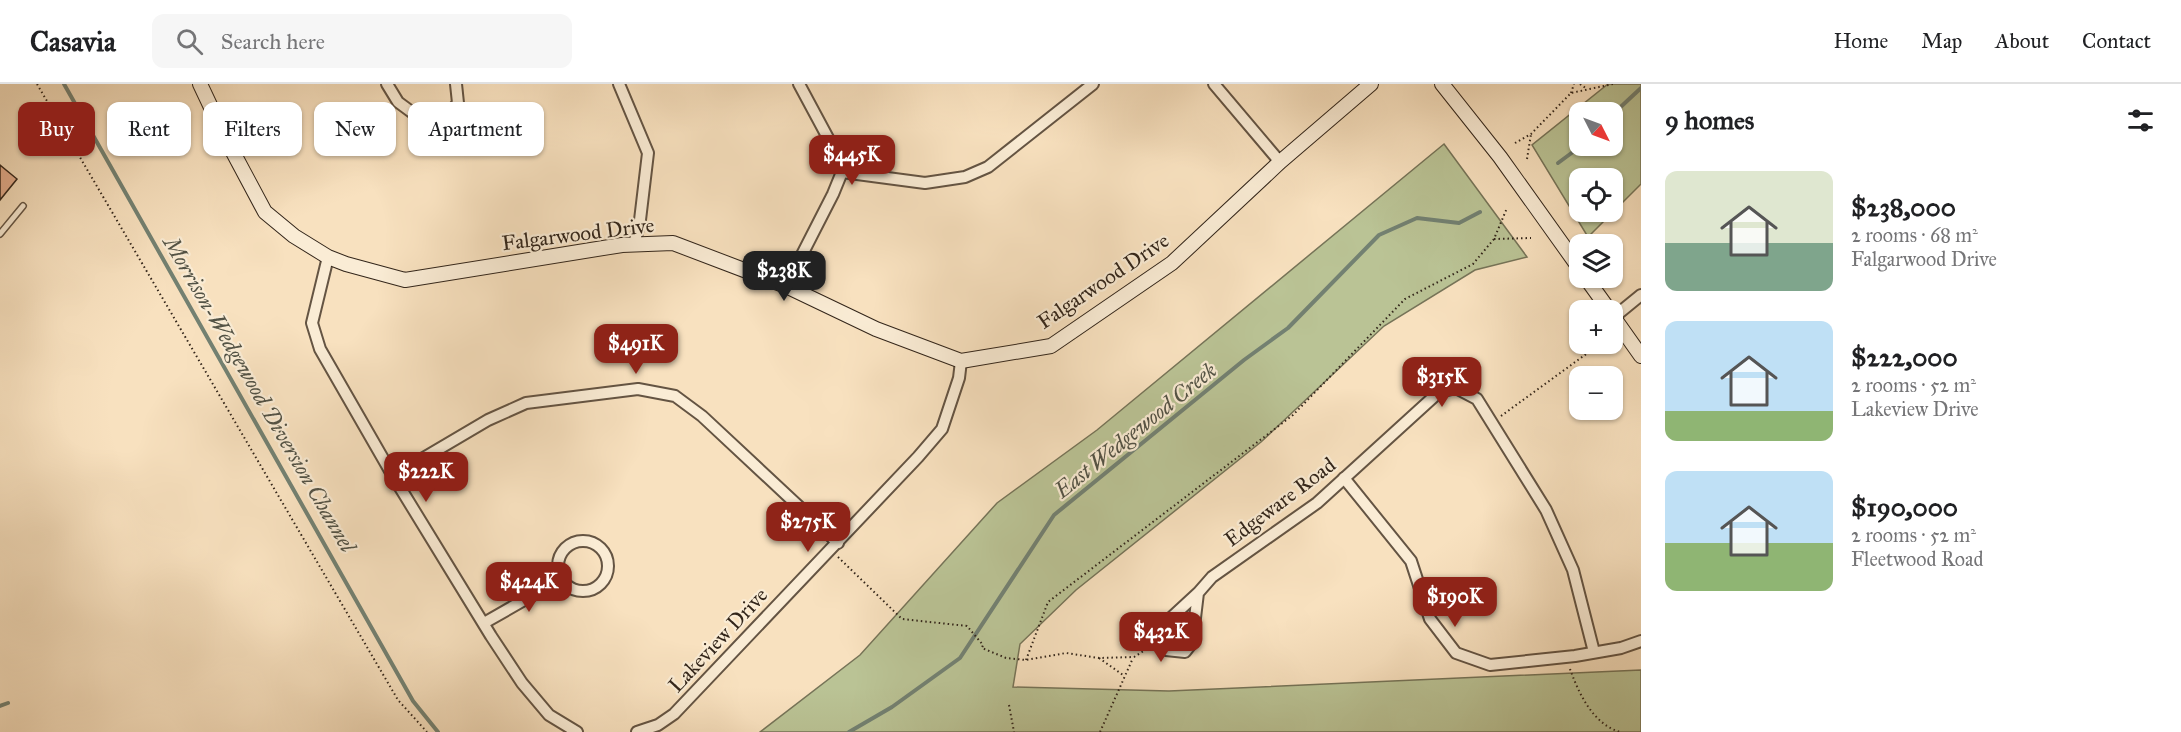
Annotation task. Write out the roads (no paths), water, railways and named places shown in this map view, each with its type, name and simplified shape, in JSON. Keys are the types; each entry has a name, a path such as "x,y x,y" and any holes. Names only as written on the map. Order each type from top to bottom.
{"street":[{"name":"Falgarwood Drive","path":"200,84 265,213 294,236 328,256 369,272 405,280 634,244 673,243 786,286 876,329 961,361 1051,346 1172,263 1280,162 1371,84"},
{"path":"387,84 398,102 425,122 448,115 458,103 456,84"},
{"path":"619,84 648,153 640,220 634,244"},
{"path":"786,286 842,172 835,151 799,84"},
{"path":"842,172 925,183 965,177 988,167 1093,84"},
{"path":"1214,84 1280,162"},
{"path":"1442,84 1500,157 1569,254"},
{"path":"328,256 312,323 321,349 393,476 522,683 549,715 577,732"},
{"path":"1623,307 1641,296"},
{"path":"1623,330 1641,356"},
{"name":"Lakeview Drive","path":"637,732 658,725 674,714 838,543 942,429 959,378 961,361"},
{"name":"Edgeware Road","path":"1198,593 1192,643 1185,652 1166,650 1156,635 1159,629 1212,577 1317,503 1438,393 1456,388 1477,399 1546,510 1573,570 1594,652"},
{"path":"393,476 488,420 526,403 638,389 675,396 702,416 838,543"},
{"path":"1344,478 1411,561 1430,618 1456,653 1490,665 1566,657 1621,648 1641,641"},
{"path":"580,541 596,544 607,556 608,572 598,587 582,592 574,590 561,579 558,563 565,548 572,543 580,541"},
{"path":"484,623 561,579"}],"lane":[{"path":"0,234 23,206"}],"waterway":[{"name":"Morrison-Wedgewood Diversion Channel","path":"64,84 413,701 438,732"},
{"name":"East Wedgewood Creek","path":"1623,105 1641,88"},
{"name":"East Wedgewood Creek","path":"1558,163 1569,155"},
{"name":"East Wedgewood Creek","path":"849,732 892,707 960,658 1054,515 1244,360 1288,328 1379,235 1417,218 1459,223 1480,212"},
{"path":"0,706 8,703"}]}
